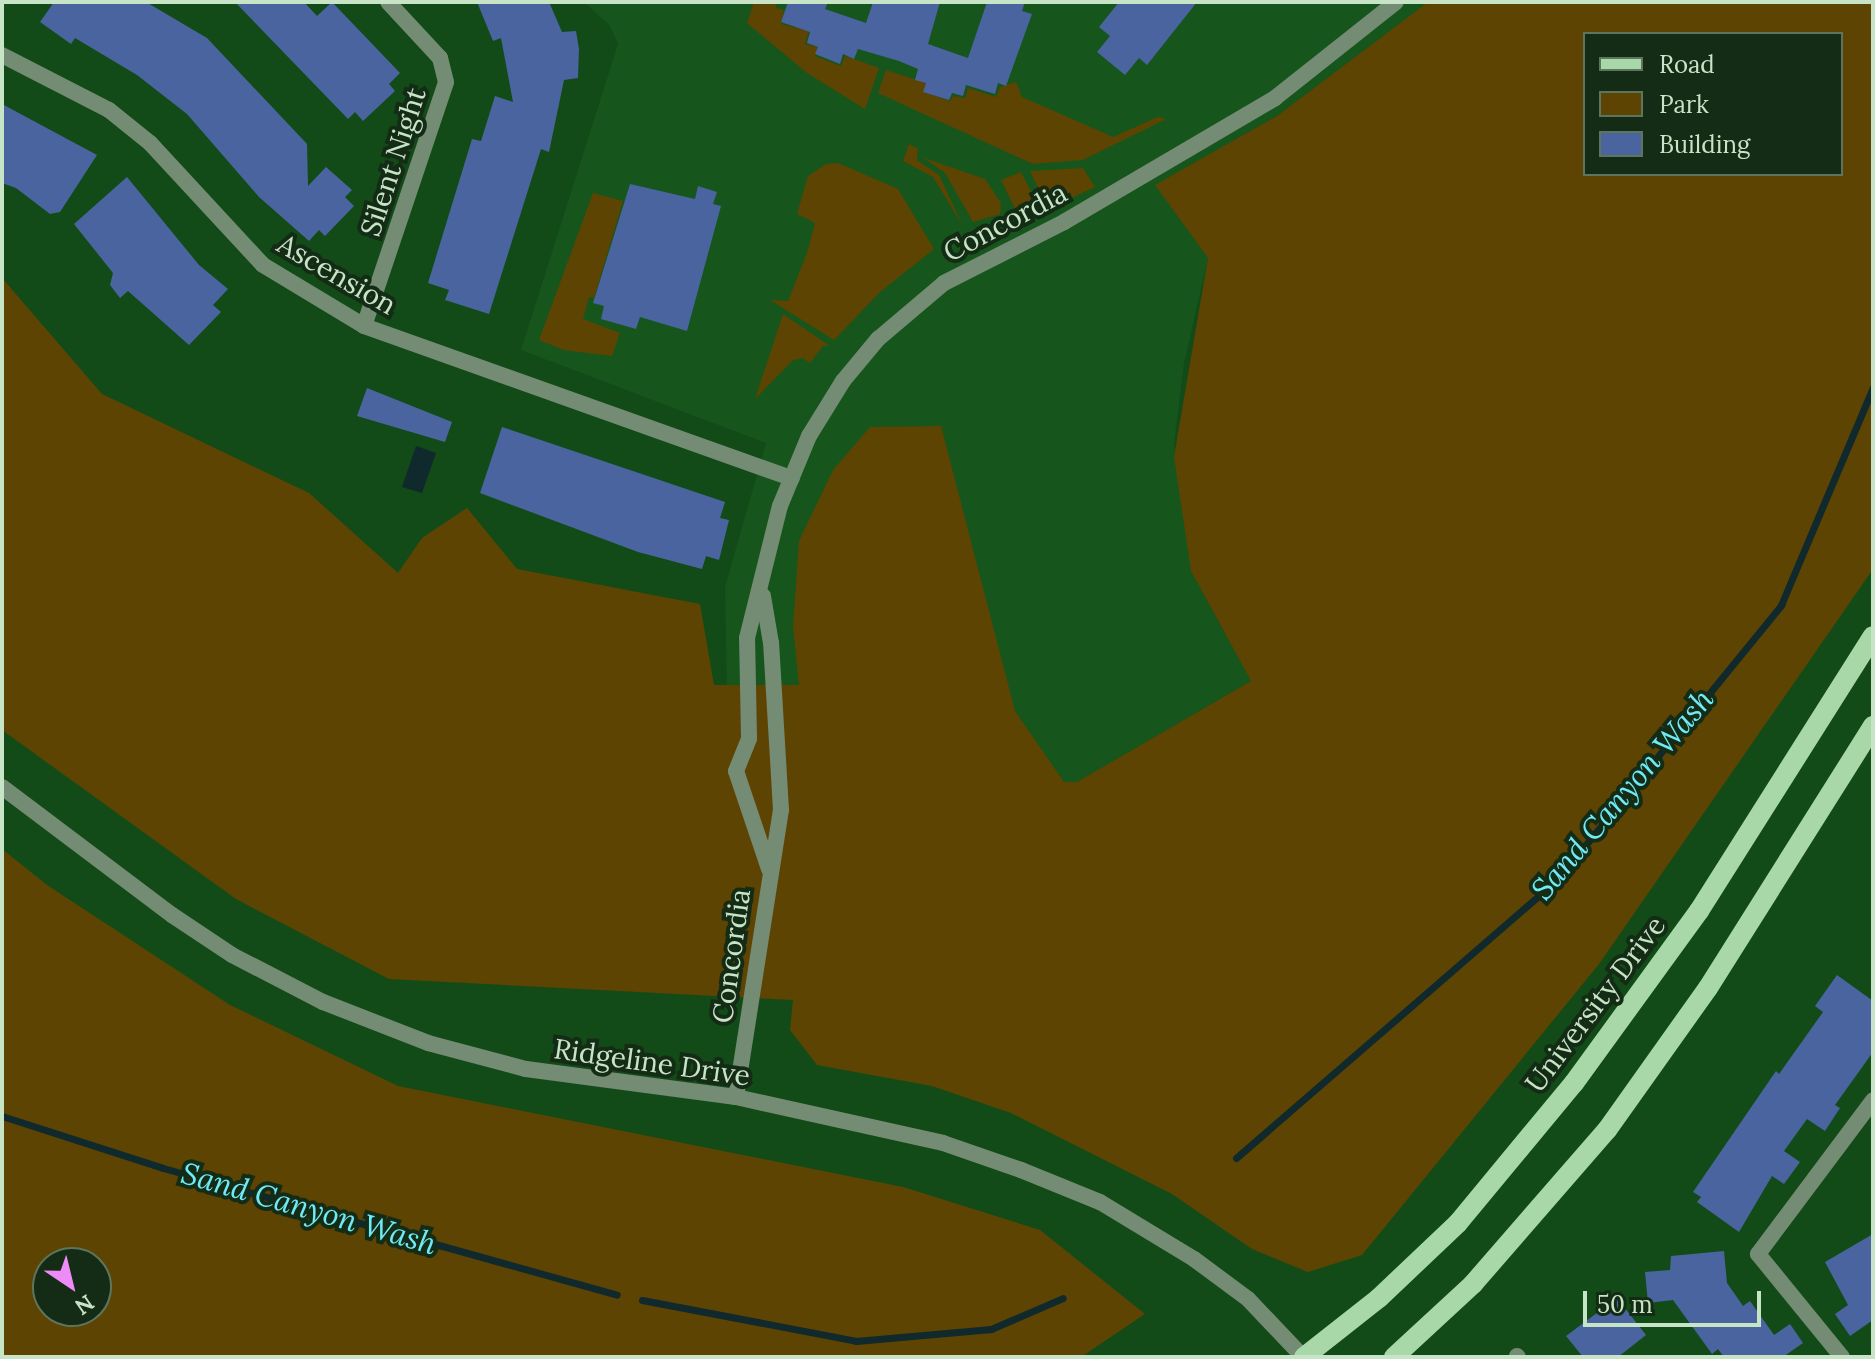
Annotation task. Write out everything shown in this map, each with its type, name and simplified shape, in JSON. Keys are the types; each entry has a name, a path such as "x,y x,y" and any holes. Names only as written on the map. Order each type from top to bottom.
{"main road":[{"name":"University Drive","path":"1304,1357 1379,1298 1458,1223 1574,1083 1699,911 1873,636"},
{"path":"1394,1357 1473,1284 1607,1130 1700,1000 1873,726"}],"street":[{"name":"Silent Night","path":"364,326 446,82 440,58 388,2"},
{"name":"Concordia","path":"769,869 736,771 749,738 747,638 792,478 809,436 843,381 878,339 944,283 1064,222 1275,98 1366,31 1396,2"},
{"name":"Ascension","path":"2,55 109,110 159,152 263,265 364,326 792,478"},
{"name":"Concordia","path":"736,1097 769,869 781,810 780,759 762,591"},
{"name":"Ridgeline Drive","path":"2,787 172,915 232,955 323,1002 428,1043 526,1069 736,1097 943,1143 1100,1202 1194,1259 1248,1299 1304,1357"},
{"path":"1842,1357 1758,1254 1873,1100"}],"shaded area":[{"path":"584,2 1428,2 1277,116 1156,185 1208,258 1184,363 1174,444 1191,571 1251,681 1077,782 815,793 727,692 725,587 766,443 521,350 618,44 610,26"}],"green space":[{"path":"754,2 777,2 776,8 784,10 781,24 809,31 805,44 818,47 815,56 841,66 845,56 879,68 865,109 807,73 747,23"},
{"path":"1428,2 1873,2 1873,569 1599,964 1362,1255 1308,1272 1252,1249 1172,1194 1011,1113 932,1086 817,1065 790,1030 793,1000 389,979 236,899 2,730 2,278 102,394 309,493 398,573 422,538 467,508 517,569 700,604 714,685 799,685 793,626 799,541 833,470 870,427 941,426 1015,711 1064,782 1077,782 1251,681 1191,571 1174,457 1208,258 1155,185 1277,116"},
{"path":"886,70 926,83 924,92 950,101 953,96 965,98 968,88 996,97 1000,87 1016,82 1022,97 1113,137 1158,117 1166,119 1083,160 1033,164 878,93"},
{"path":"909,144 918,149 917,160 939,175 963,226 933,177 903,161"},
{"path":"924,158 985,179 1001,203 1000,214 973,222 945,173"},
{"path":"838,163 898,189 934,249 880,292 834,340 770,300 788,301 807,253 815,223 797,214 808,176 826,164"},
{"path":"1083,168 1095,187 1048,209 1030,171"},
{"path":"1021,172 1039,207 1018,215 1001,180"},
{"path":"593,193 623,201 594,298 589,297 583,319 620,333 612,356 564,350 539,340"},
{"path":"783,314 830,346 823,346 810,363 803,358 793,360 755,399"},
{"path":"2,849 47,885 230,1005 398,1086 903,1187 1040,1230 1145,1314 1081,1357 2,1357"}],"water":[{"path":"416,446 436,453 422,493 402,487"}],"building":[{"path":"54,2 146,2 207,38 307,144 308,186 326,167 352,190 345,197 354,206 325,236 319,230 309,241 259,197 187,114 137,75 75,38 71,44 40,22"},
{"path":"235,2 304,2 317,16 332,2 400,73 389,84 395,91 363,121 355,112 348,119"},
{"path":"477,2 549,2 562,32 576,31 579,49 578,78 564,80 549,152 541,149 489,314 445,300 449,290 428,283 472,139 481,141 495,96 513,102 501,38 493,41"},
{"path":"788,2 828,2 825,9 866,23 873,2 940,2 928,44 968,58 987,2 1025,2 1022,11 1032,14 1006,86 998,83 995,94 966,85 963,96 952,93 949,100 923,92 926,83 915,80 918,69 899,61 858,49 854,59 843,54 840,64 815,54 818,47 807,43 810,32 781,22"},
{"path":"1119,2 1197,2 1147,65 1139,58 1125,75 1097,52 1110,36 1099,27"},
{"path":"2,104 97,155 60,212 50,214 16,188 2,183"},
{"path":"127,177 199,265 228,289 213,305 221,312 189,345 128,291 120,298 110,285 113,273 74,224"},
{"path":"630,184 695,199 698,186 717,192 713,204 721,206 687,331 640,317 636,329 601,319 604,306 593,303"},
{"path":"367,388 452,422 445,442 357,416"},
{"path":"502,427 725,502 720,518 729,520 719,560 706,556 702,569 638,552 480,493"},
{"path":"1837,975 1873,1001 1873,1052 1835,1105 1840,1108 1825,1131 1807,1119 1784,1151 1800,1162 1784,1184 1772,1176 1739,1232 1697,1202 1701,1197 1693,1192 1776,1071 1779,1074 1823,1012 1815,1006"},
{"path":"1873,1234 1873,1320 1850,1336 1835,1314 1848,1305 1825,1262"},
{"path":"1724,1251 1727,1283 1743,1306 1750,1301 1774,1335 1790,1324 1803,1343 1783,1357 1724,1357 1718,1349 1712,1354 1673,1300 1648,1303 1645,1272 1670,1270 1671,1256"},
{"path":"1617,1298 1646,1335 1618,1357 1583,1357 1566,1336"}],"waterway":[{"name":"Sand Canyon Wash","path":"1236,1158 1557,880 1781,605 1873,387"},
{"name":"Sand Canyon Wash","path":"2,1116 163,1168 617,1295"},
{"name":"Sand Canyon Wash","path":"642,1300 856,1341 991,1329 1063,1298"}]}
